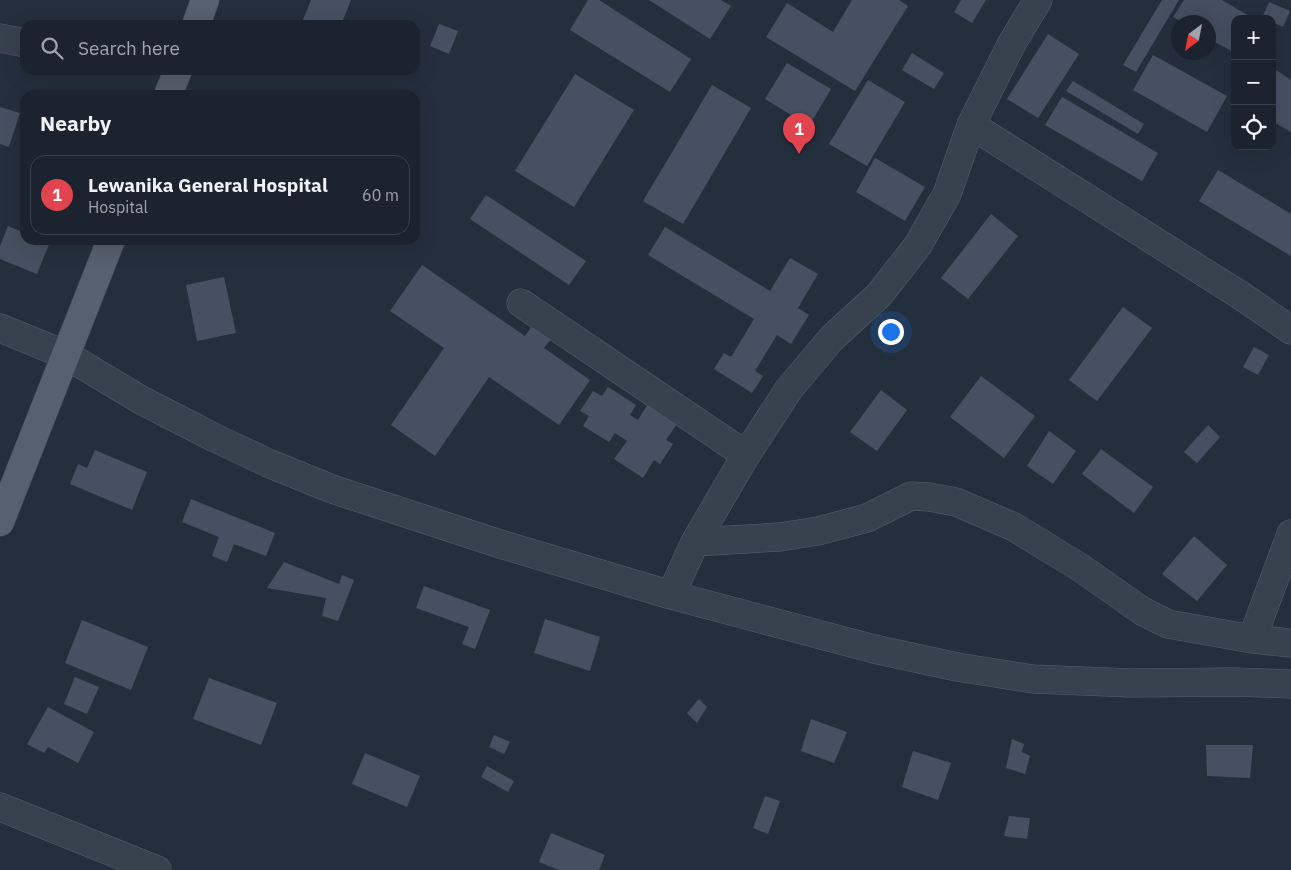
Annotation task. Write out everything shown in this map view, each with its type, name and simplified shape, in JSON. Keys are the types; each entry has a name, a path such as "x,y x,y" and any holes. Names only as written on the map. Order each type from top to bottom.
{"main road":[{"path":"198,20 206,0"},
{"path":"0,522 110,245"}],"street":[{"path":"671,595 695,542 746,455 789,389 832,338 879,295 918,245 947,194 971,125 1012,43 1038,0"},
{"path":"0,38 20,42"},
{"path":"971,125 1223,284 1291,330"},
{"path":"521,303 746,455"},
{"path":"0,328 66,355 141,400 215,438 332,489 500,544 671,595 874,649 957,667 1024,677 1131,683 1234,682 1287,678"},
{"path":"695,542 771,538 818,531 867,518 911,496 929,497 956,502 1014,527 1080,568 1142,612 1168,624 1252,640 1291,643"},
{"path":"1252,640 1291,534"},
{"path":"0,807 157,870"}],"building":[{"path":"311,0 351,0 343,20 303,20"},
{"path":"588,0 599,0 691,59 670,92 570,30"},
{"path":"649,0 721,0 731,6 710,39"},
{"path":"852,0 899,0 908,6 855,91 766,37 787,3 833,32"},
{"path":"961,0 986,0 972,23 954,12"},
{"path":"1162,0 1179,0 1136,72 1123,65"},
{"path":"1184,0 1222,0 1247,15 1231,15 1231,51 1216,42 1216,15 1174,15"},
{"path":"1269,2 1290,11 1283,27 1276,24 1276,15 1263,15"},
{"path":"439,24 458,31 449,54 430,46"},
{"path":"1048,34 1079,54 1038,118 1007,99"},
{"path":"912,53 944,73 934,89 902,70"},
{"path":"1153,55 1227,96 1207,132 1133,90"},
{"path":"787,63 831,89 809,126 765,99"},
{"path":"1276,70 1291,80 1291,132 1276,123"},
{"path":"575,74 634,110 574,207 515,171"},
{"path":"868,80 905,102 867,166 829,144"},
{"path":"1073,81 1144,124 1138,134 1066,91"},
{"path":"712,85 751,108 683,224 643,201"},
{"path":"1062,97 1158,153 1142,181 1045,125"},
{"path":"0,107 20,113 9,147 0,144"},
{"path":"875,158 925,187 905,221 856,192"},
{"path":"1218,170 1291,214 1291,256 1199,201"},
{"path":"486,195 586,261 569,285 470,219"},
{"path":"991,214 1018,236 968,299 941,278"},
{"path":"8,226 20,231 20,245 49,245 37,274 0,259 0,246"},
{"path":"665,227 770,291 790,258 818,274 798,308 809,315 791,344 777,335 755,371 763,376 752,393 714,369 724,353 731,357 754,319 648,255"},
{"path":"422,265 525,336 532,326 551,339 544,348 590,380 559,425 489,377 435,456 391,425 444,348 390,311"},
{"path":"224,277 236,333 197,341 186,285"},
{"path":"1123,307 1152,328 1097,401 1069,380"},
{"path":"1254,347 1269,355 1258,375 1243,367"},
{"path":"981,376 1035,416 1004,458 950,417"},
{"path":"608,387 636,405 630,415 638,420 649,402 679,421 666,440 673,444 660,464 654,460 643,478 614,459 627,441 615,433 609,442 583,426 589,416 580,411 593,391 602,396"},
{"path":"881,390 907,410 877,451 850,432"},
{"path":"1208,425 1220,437 1197,463 1184,452"},
{"path":"1049,431 1076,451 1053,484 1027,466"},
{"path":"1101,449 1153,487 1134,513 1082,474"},
{"path":"95,450 147,472 132,510 70,484 78,464 87,468"},
{"path":"191,499 275,533 266,556 234,544 227,562 212,556 219,537 182,522"},
{"path":"1194,536 1227,565 1197,601 1162,574"},
{"path":"284,562 339,584 342,575 354,580 338,621 322,616 326,598 267,588"},
{"path":"424,586 490,610 475,649 462,644 469,627 416,608"},
{"path":"545,619 600,637 590,671 534,653"},
{"path":"82,620 148,647 131,690 65,663"},
{"path":"75,677 99,687 87,714 64,704"},
{"path":"209,678 277,703 261,745 193,719"},
{"path":"699,699 707,707 697,723 687,713"},
{"path":"48,707 94,732 78,763 48,747 44,753 27,744"},
{"path":"811,719 847,732 834,763 801,751"},
{"path":"494,735 510,742 504,754 489,747"},
{"path":"1012,739 1024,744 1022,752 1030,756 1025,774 1006,768"},
{"path":"1206,745 1253,745 1250,778 1207,776"},
{"path":"913,751 951,763 938,800 902,787"},
{"path":"365,753 420,776 407,807 352,784"},
{"path":"487,766 514,781 508,792 481,777"},
{"path":"765,796 780,801 768,834 753,828"},
{"path":"1009,816 1030,818 1027,839 1004,836"},
{"path":"551,833 605,855 599,870 559,870 539,862"}],"place":[{"name":"Lewanika General Hospital","path":"799,154"}]}
